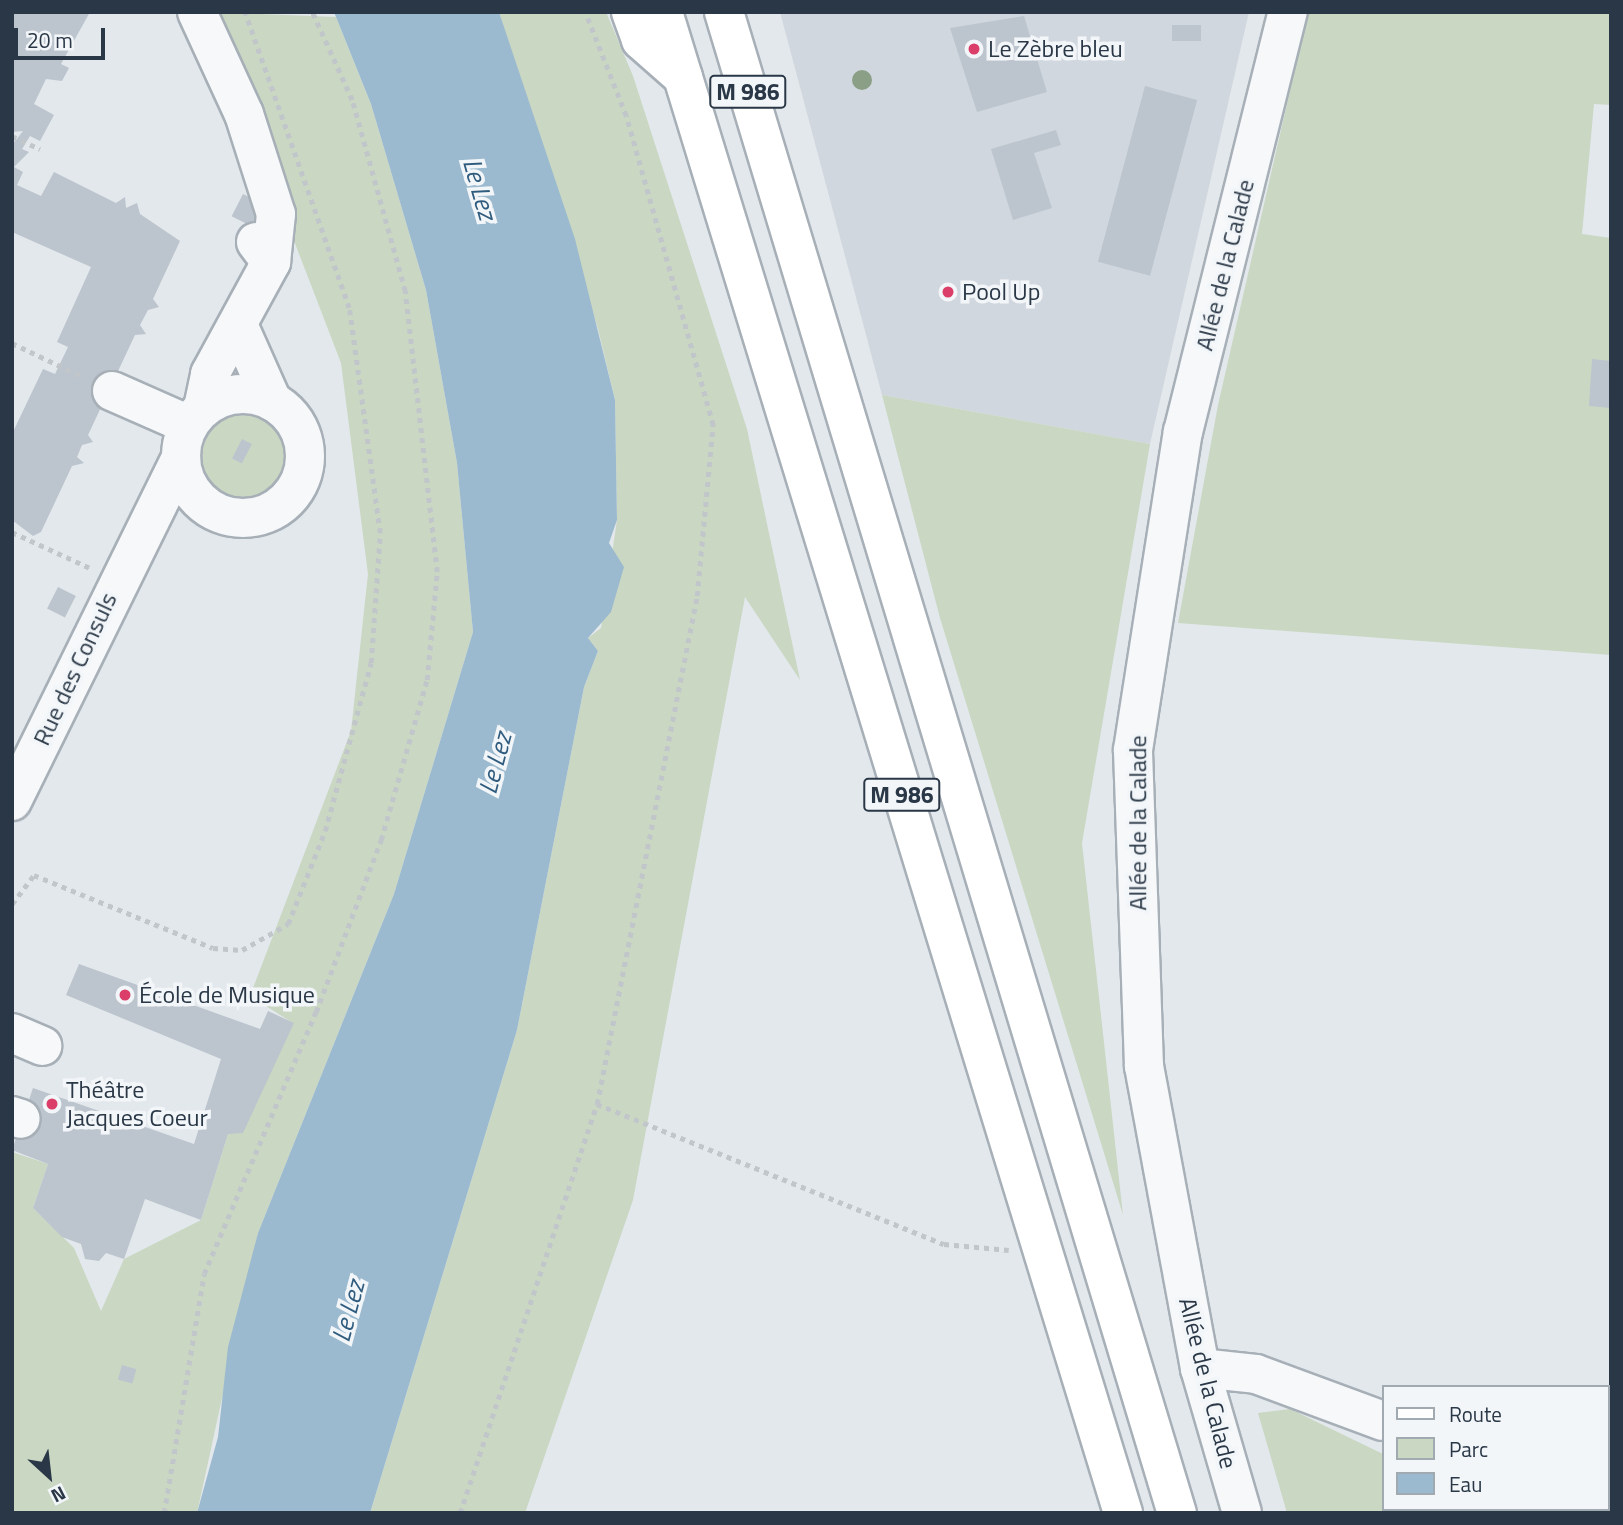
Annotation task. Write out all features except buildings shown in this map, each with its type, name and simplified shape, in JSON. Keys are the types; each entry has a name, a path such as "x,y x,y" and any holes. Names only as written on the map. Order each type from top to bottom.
{"main road":[{"name":"M 986","path":"631,12 641,40 683,77"},
{"name":"M 986","path":"663,12 1123,1513"},
{"name":"M 986","path":"723,12 1177,1513"}],"street":[{"name":"Rue des Consuls","path":"12,801 191,430 211,374 240,329 260,250 276,214 261,166 197,12"},
{"name":"Allée de la Calade","path":"1242,1513 1200,1368 1143,1066 1133,750 1183,432 1288,12"},
{"path":"240,329 272,401 303,439 305,468 298,487 269,514 239,518 210,509 184,478 191,430 236,394 272,401"},
{"path":"112,391 191,430"},
{"name":"Rue des Consuls","path":"138,537 169,515 210,509"},
{"path":"1200,1368 1256,1374 1382,1421"}],"path":[{"path":"12,904 34,875 213,948 242,950 288,925 325,831 371,663 380,533 349,307 245,12"},
{"path":"164,1513 204,1274 367,877 427,680 437,572 405,291 352,100 312,12"},
{"path":"460,1513 597,1104 697,596 713,425 630,129 585,12"},
{"path":"12,136 40,149"},
{"path":"12,343 112,391"},
{"path":"12,532 95,570 91,579"},
{"path":"597,1104 944,1244 989,1253 1041,1245"}],"shaded area":[{"path":"780,12 1249,12 1150,444 882,395"}],"green space":[{"path":"206,12 336,17 371,104 426,290 457,463 473,632 394,894 258,1233 197,1513 12,1513 12,1152 48,1164 33,1208 74,1248 101,1311 124,1259 201,1220 228,1134 293,1023 250,996 351,731 368,574 341,363"},
{"path":"499,12 606,12 633,76 747,429 800,680 745,597 633,1200 525,1513 370,1513 517,1030 584,687 598,651 588,638 601,628 617,520 615,400 598,329"},
{"path":"1308,12 1611,12 1611,105 1594,104 1582,234 1611,238 1611,655 1178,623 1218,405"},
{"path":"882,395 1150,444 1082,843 1123,1215 940,618"},
{"path":"246,413 263,417 277,426 286,440 290,457 286,474 277,488 263,497 246,501 229,497 215,488 206,474 202,457 206,440 215,426 229,417"},
{"path":"1290,1409 1382,1454 1382,1511 1503,1513 1287,1513 1258,1413"}],"water":[{"name":"Le Lez","path":"334,12 499,12 575,239 615,400 617,520 609,543 624,567 611,612 588,638 598,651 584,687 517,1030 370,1513 197,1513 218,1437 228,1347 258,1233 394,894 473,632 457,463 426,290 371,104"}],"place":[{"name":"Le Zèbre bleu","path":"974,49"},
{"name":"Pool Up","path":"948,292"},
{"name":"École de Musique","path":"125,995"},
{"name":"Théâtre Jacques Coeur","path":"52,1104"}]}
